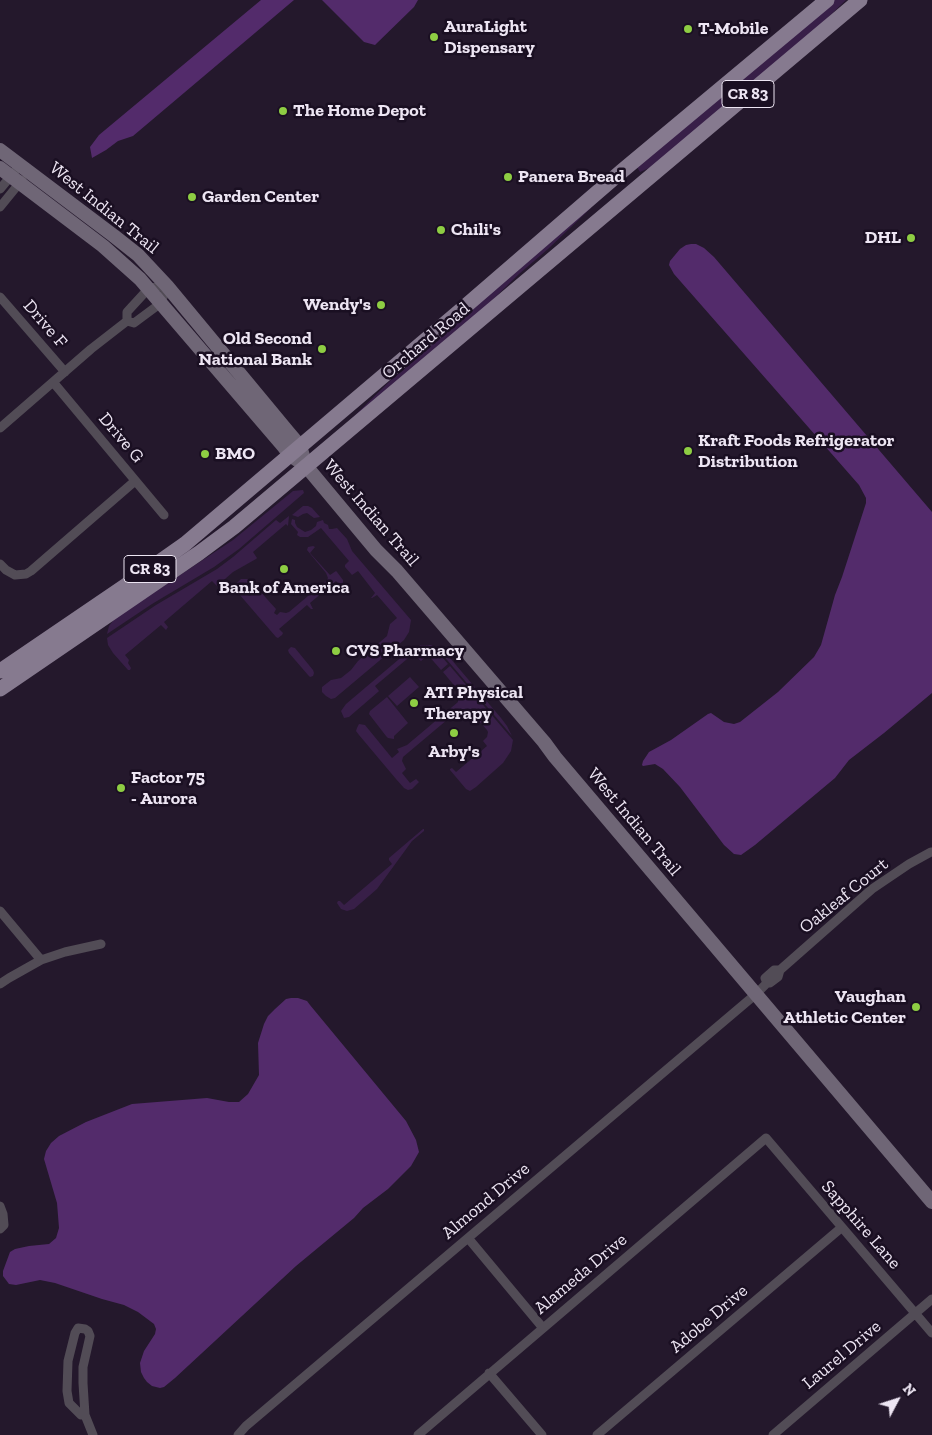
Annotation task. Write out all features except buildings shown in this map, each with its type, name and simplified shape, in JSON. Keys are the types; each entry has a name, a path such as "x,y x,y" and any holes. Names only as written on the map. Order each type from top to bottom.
{"main road":[{"name":"Orchard Road","path":"0,671 185,544 622,171 827,0"},
{"name":"Orchard Road","path":"0,689 234,527 860,0"},
{"name":"West Indian Trail","path":"0,150 138,255 167,286 306,466 376,550 538,735 554,758 932,1202"},
{"name":"West Indian Trail","path":"10,175 103,246 140,278 221,374 295,450"}],"street":[{"path":"0,189 10,175 25,168"},
{"path":"0,207 10,175"},
{"path":"167,286 161,303 134,323 127,321 126,312 149,288 167,286"},
{"name":"Drive F","path":"0,297 65,372"},
{"path":"0,428 127,321"},
{"name":"Drive G","path":"53,382 164,515"},
{"path":"0,564 15,575 26,574 31,571 135,481"},
{"name":"Oakleaf Court","path":"756,994 767,983 778,977 780,970 872,889 909,864 932,852"},
{"path":"0,911 41,960"},
{"path":"0,984 41,960 65,952 101,944"},
{"name":"Almond Drive","path":"238,1435 260,1414 756,994"},
{"name":"Sapphire Lane","path":"766,1138 932,1333"},
{"name":"Alameda Drive","path":"418,1435 766,1138"},
{"path":"0,1206 4,1225 0,1229"},
{"name":"Adobe Drive","path":"597,1435 842,1228"},
{"path":"468,1238 543,1328"},
{"name":"Laurel Drive","path":"773,1435 932,1299"},
{"path":"86,1415 81,1414 69,1403 67,1391 68,1361 74,1333 78,1328 85,1328 90,1336 82,1374 86,1415 94,1435"},
{"path":"490,1373 542,1435"}],"shaded area":[{"path":"261,0 294,0 133,136 118,141 92,158 90,147 99,135"},
{"path":"322,0 418,0 414,7 375,45 364,42"},
{"path":"834,0 846,0 815,30 656,165 640,172 637,167"},
{"path":"589,207 591,208 474,318 341,429 452,323"},
{"path":"691,244 704,248 714,257 932,512 932,693 849,760 835,778 741,855 734,854 724,845 680,787 663,769 655,764 643,766 643,761 649,752 671,740 708,714 711,713 724,722 734,724 740,722 778,692 814,657 821,645 866,498 859,485 674,274 669,265 670,261 680,249"},
{"path":"303,490 304,493 239,549 214,567 152,604 107,634 109,626 115,618 233,540 293,491"},
{"path":"303,506 312,508 320,517 314,518 307,513 298,517 292,515"},
{"path":"289,516 288,526 286,524 253,552 256,559 233,572 217,586 212,581 164,622 168,627 166,630 161,625 125,655 129,660 130,670 113,653 108,645 107,638 156,605 217,569 276,520 280,523"},
{"path":"292,519 295,520 297,527 305,532 316,526 317,522 323,520 329,529 337,528 347,539 352,551 411,620 409,632 404,640 335,698 331,699 322,692 322,687 331,680 341,678 351,670 358,661 387,636 390,624 397,618 377,595 371,598 375,593 358,571 352,575 345,567 349,561 321,528 308,537 300,537 291,524"},
{"path":"308,547 315,547 310,553 330,575 336,571 343,580 343,583 340,586 336,581 310,603 313,609 307,605 279,629 283,633 278,638 239,594 236,589 237,583 241,579 249,579 276,609 274,613 277,615 280,612 289,612 328,578 307,550"},
{"path":"421,645 432,645 448,664 441,670 428,655 421,661 413,654 375,686 378,692 349,717 344,718 341,711 346,704 411,649"},
{"path":"291,647 295,648 313,670 313,676 310,677 289,653 288,650"},
{"path":"436,647 445,652 501,718 512,736"},
{"path":"450,666 513,740 511,751 503,763 476,787 470,791 466,789 450,769 452,768 456,772 487,746 483,741 487,737 488,732 470,711 460,709 403,757 402,761 406,769 402,773 410,783 416,779 419,782 412,789 408,790 404,788 359,735 356,731 357,728 359,724 365,725 392,758 399,752 397,749 407,745 458,702 462,695 443,672"},
{"path":"410,677 419,687 397,706 388,696"},
{"path":"387,697 408,723 394,736 394,739 388,738 369,714"},
{"path":"423,829 424,831 412,841 377,889 354,909 347,911 341,909 337,903 338,901 344,905 392,864 389,858"},
{"path":"286,999 307,1001 406,1121 416,1140 419,1152 411,1166 388,1189 296,1266 175,1378 164,1387 152,1386 144,1378 140,1363 144,1351 155,1334 154,1324 138,1312 124,1305 55,1283 40,1280 16,1285 9,1284 3,1276 3,1271 10,1252 29,1246 49,1244 56,1238 59,1228 57,1203 44,1159 51,1143 59,1136 86,1122 132,1104 207,1098 239,1102 248,1094 259,1075 258,1043 268,1016"}],"place":[{"name":"T-Mobile","path":"688,29"},
{"name":"AuraLight Dispensary","path":"434,37"},
{"name":"The Home Depot","path":"283,111"},
{"name":"Panera Bread","path":"508,177"},
{"name":"Garden Center","path":"192,197"},
{"name":"Chili's","path":"441,230"},
{"name":"DHL","path":"911,238"},
{"name":"Wendy's","path":"381,305"},
{"name":"Old Second National Bank","path":"322,349"},
{"name":"Kraft Foods Refrigerator Distribution","path":"688,451"},
{"name":"BMO","path":"205,454"},
{"name":"Bank of America","path":"284,569"},
{"name":"CVS Pharmacy","path":"336,651"},
{"name":"ATI Physical Therapy","path":"414,703"},
{"name":"Arby's","path":"454,733"},
{"name":"Factor 75 - Aurora","path":"121,788"},
{"name":"Vaughan Athletic Center","path":"916,1007"}]}
